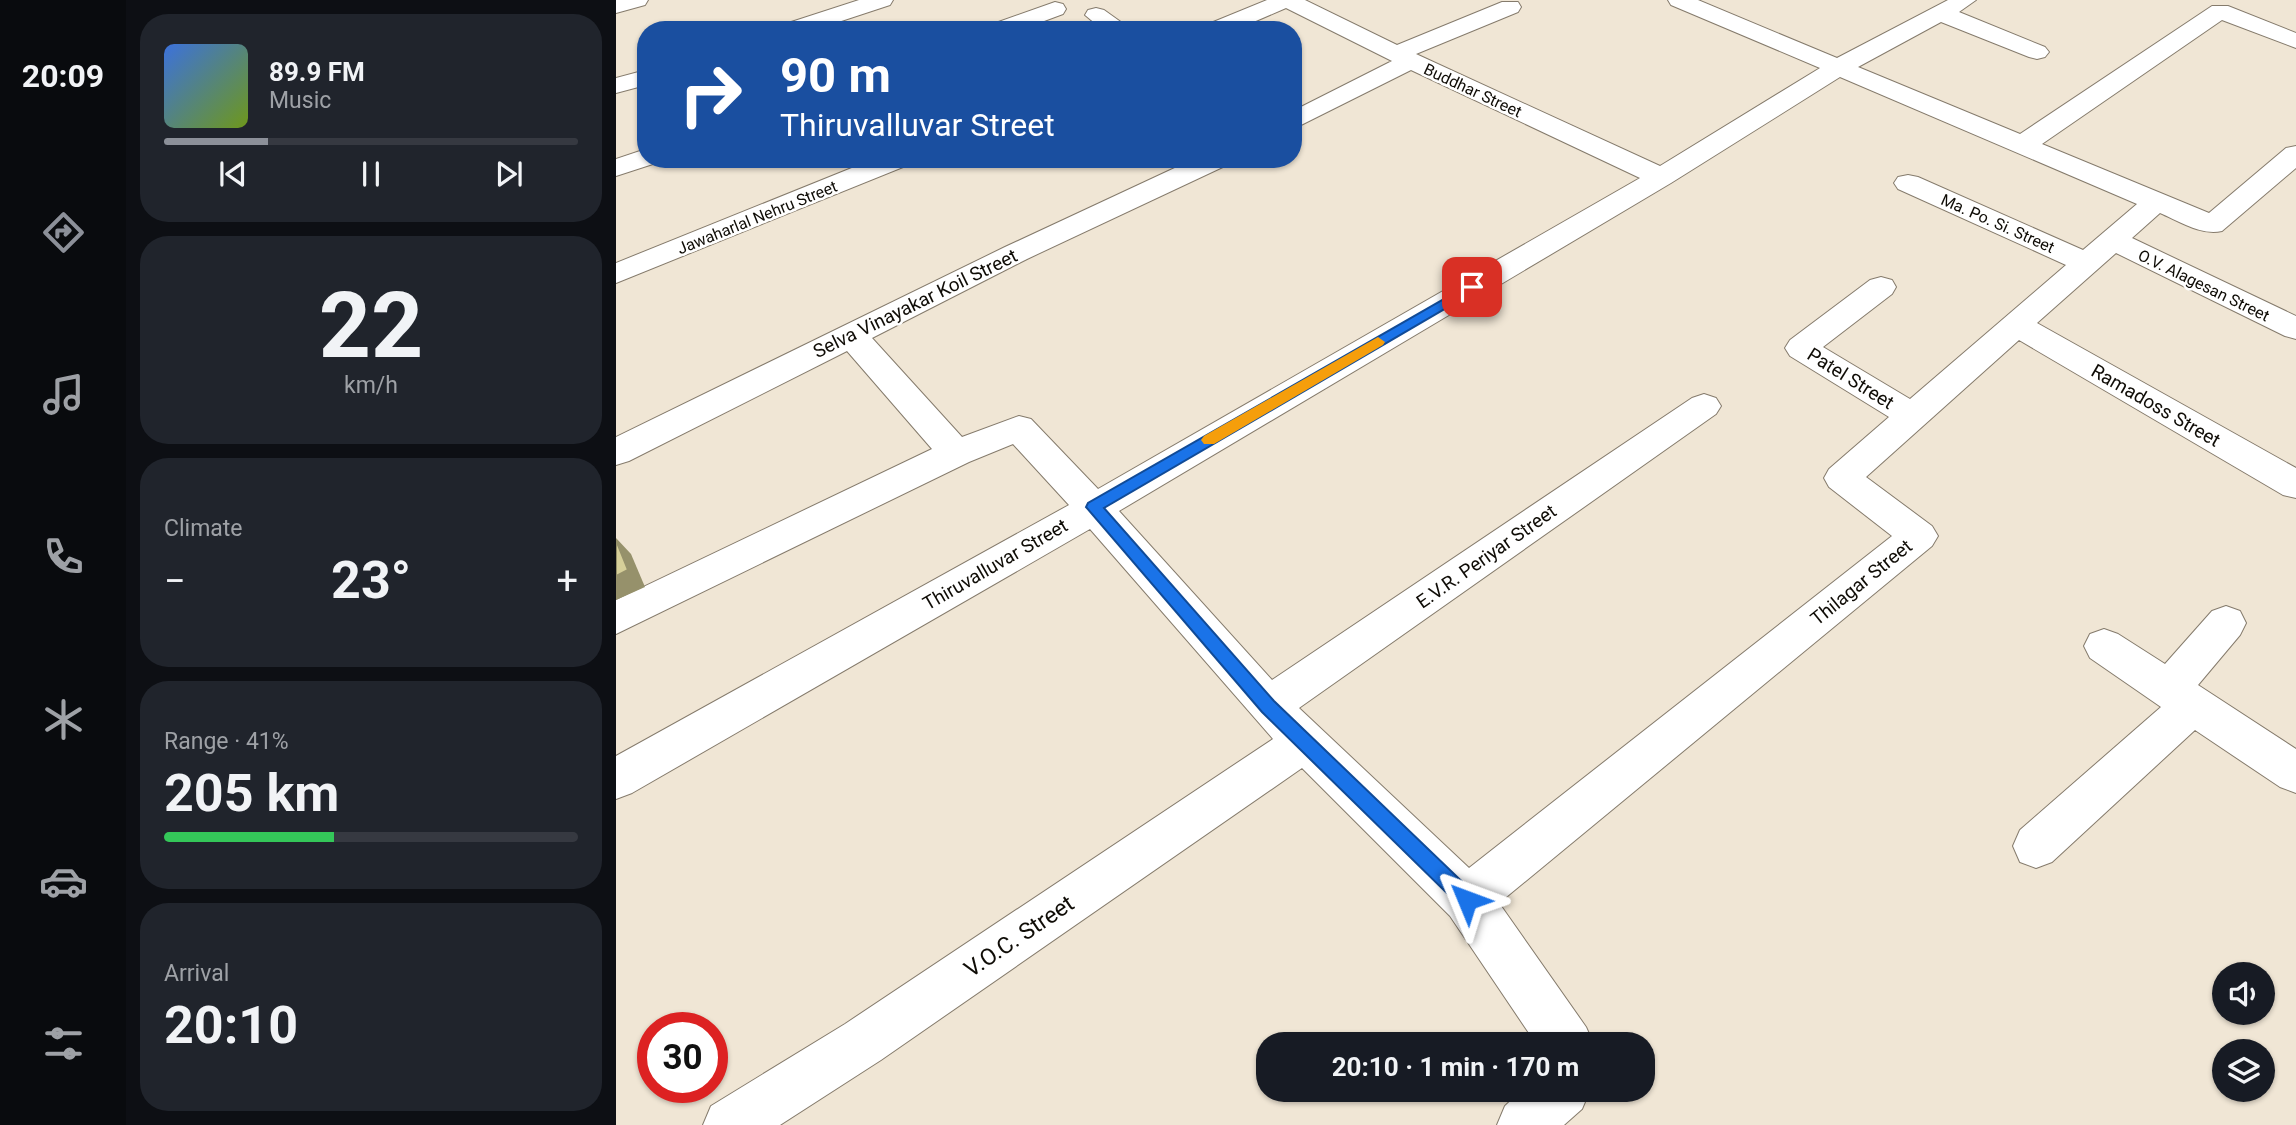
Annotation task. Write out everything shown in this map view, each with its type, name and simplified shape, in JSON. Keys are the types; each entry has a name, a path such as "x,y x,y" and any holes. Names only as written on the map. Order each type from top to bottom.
{"street":[{"path":"616,6 637,0"},
{"path":"818,21 882,0"},
{"path":"1236,21 1287,0"},
{"name":"Buddhar Street","path":"1287,0 1404,58 1661,177"},
{"path":"1679,0 2213,225 2296,154"},
{"path":"1948,5 2037,52"},
{"name":"Thiruvalluvar Street","path":"616,779 1094,507 1661,177 1839,67 1948,5"},
{"path":"1302,116 1404,58 1510,7"},
{"path":"1022,21 1055,9"},
{"path":"2022,145 2220,11 2296,41"},
{"path":"1096,15 1106,21"},
{"path":"616,86 637,80"},
{"path":"616,168 637,160"},
{"name":"Jawaharlal Nehru Street","path":"616,274 876,168"},
{"name":"Selva Vinayakar Koil Street","path":"616,452 1016,253 1198,168"},
{"name":"Ma. Po. Si. Street","path":"1908,183 2100,252"},
{"name":"Thilagar Street","path":"1467,900 1919,536 1842,478 2157,201"},
{"name":"O.V. Alagesan Street","path":"2100,252 2296,329"},
{"name":"Patel Street","path":"1881,287 1801,348 1912,416"},
{"name":"Ramadoss Street","path":"2016,325 2296,485"},
{"path":"851,335 956,453"},
{"name":"E.V.R. Periyar Street","path":"1268,706 1704,406"},
{"path":"616,618 956,453 1019,428 1094,507 1268,706 1467,900 1560,1032"},
{"path":"2036,846 2181,697 2226,623"},
{"path":"2104,646 2296,773"},
{"name":"V.O.C. Street","path":"730,1125 863,1042 1305,742"},
{"path":"1524,1125 1550,1102"}],"building":[{"path":"616,540 628,570 616,576"}],"slow traffic":[{"path":"1209,440 1378,342"}],"route":[{"path":"1467,900 1268,706 1094,507 1472,287"}]}
